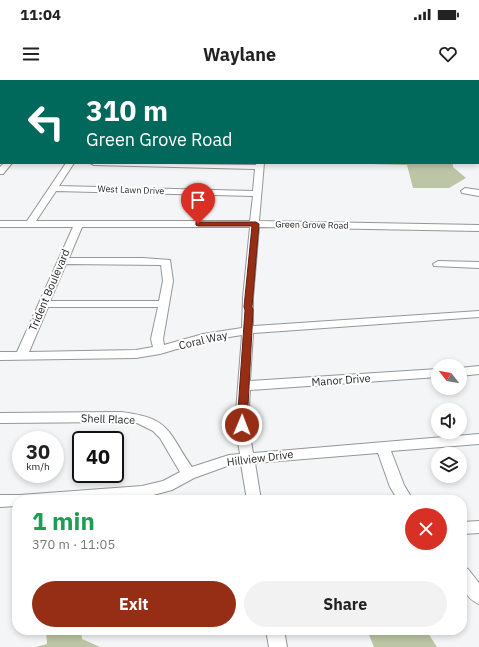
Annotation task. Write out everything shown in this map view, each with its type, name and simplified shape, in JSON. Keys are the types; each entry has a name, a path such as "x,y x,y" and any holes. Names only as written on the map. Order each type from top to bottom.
{"street":[{"path":"0,172 7,164"},
{"path":"29,224 69,164"},
{"path":"177,164 260,165 256,224 248,298 248,331 242,425 253,495"},
{"name":"West Lawn Drive","path":"53,188 258,194"},
{"path":"465,191 479,194"},
{"name":"Green Grove Road","path":"0,224 256,224 479,228"},
{"name":"Trident Boulevard","path":"21,356 78,225"},
{"path":"62,261 166,262 168,281 157,339 160,350"},
{"path":"438,264 479,265"},
{"path":"44,304 164,304"},
{"name":"Coral Way","path":"0,356 136,354 160,350 203,338 248,331 479,314"},
{"path":"467,371 479,370"},
{"name":"Manor Drive","path":"244,386 431,373"},
{"name":"Shell Place","path":"0,418 121,417 140,419 156,426 166,434 180,461 189,474"},
{"name":"Hillview Drive","path":"97,495 142,492 167,486 189,474 218,463 247,458 479,439"},
{"path":"383,447 397,487 403,495"},
{"path":"0,501 12,500"},
{"path":"467,528 479,527"},
{"path":"467,580 479,596"},
{"path":"276,635 278,647"}],"green space":[{"path":"372,164 453,164 453,167 466,178 449,188 413,188 407,165"},
{"path":"46,635 82,635 82,639 100,647 36,647 47,644"},
{"path":"369,635 429,635 437,647 374,647"}],"route":[{"path":"198,224 256,224 248,307 242,425"}]}
